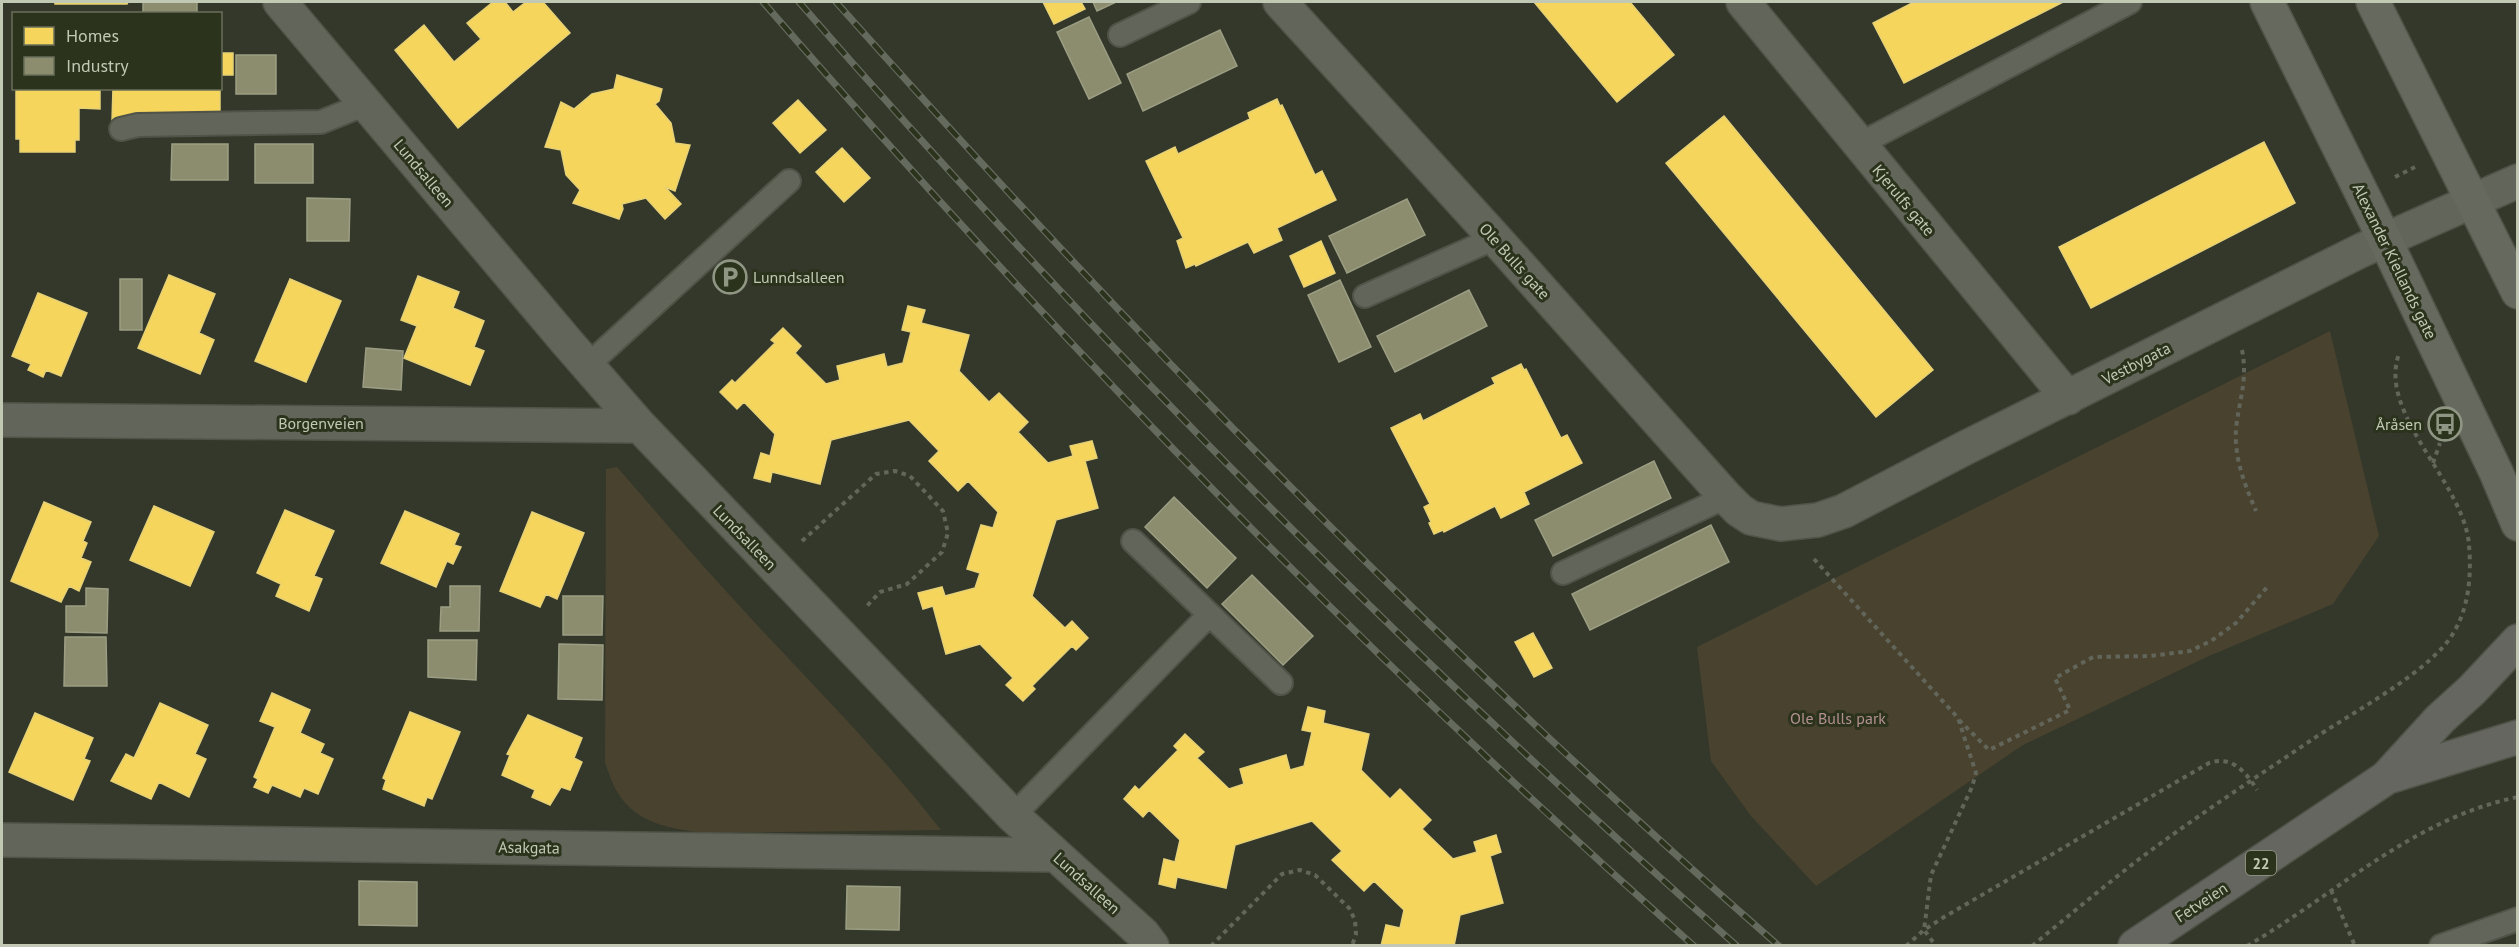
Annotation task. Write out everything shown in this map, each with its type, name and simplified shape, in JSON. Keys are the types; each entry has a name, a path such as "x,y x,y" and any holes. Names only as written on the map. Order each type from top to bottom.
{"highway":[{"name":"Fetveien","path":"2135,945 2386,778 2517,641"},
{"name":"Fetveien","path":"2386,778 2517,737"}],"street":[{"name":"Lundsalleen","path":"280,2 640,426 1013,816 1143,934 1152,945"},
{"name":"Ole Bulls gate","path":"1280,2 1726,497 1739,510 1766,521"},
{"name":"Kjerulfs gate","path":"1743,2 2068,398"},
{"name":"Alexander Kiellands gate","path":"2267,2 2385,240 2496,472 2517,524"},
{"path":"2373,2 2517,292"},
{"name":"Vestbygata","path":"1766,521 1818,520 1844,511 2234,314 2385,240 2517,181"},
{"name":"Borgenveien","path":"2,420 640,426"},
{"name":"Asakgata","path":"2,840 1056,855"}],"lane":[{"path":"1120,35 1189,2"},
{"path":"1858,144 2130,2"},
{"path":"121,129 138,125 321,122 366,104"},
{"path":"587,366 789,181"},
{"path":"1365,296 1495,238"},
{"path":"1563,573 1726,497"},
{"path":"1133,541 1281,683"},
{"path":"1013,816 1209,615"},
{"path":"2441,945 2517,919"}],"path":[{"path":"2394,177 2425,163"},
{"path":"2234,314 2245,376 2236,446 2241,473 2256,511"},
{"path":"2032,945 2139,860 2410,674 2443,646 2457,627 2464,613 2468,593 2469,543 2465,522 2453,494 2424,450 2401,402 2394,375 2400,352"},
{"path":"2433,463 2441,439"},
{"path":"773,567 876,474 895,471 910,476 944,511 948,533 942,552 907,584 880,592 840,633"},
{"path":"1766,521 1989,750 2070,710 2055,678 2092,657 2150,656 2190,651 2211,641 2236,623 2269,585"},
{"path":"1936,945 1924,930 1931,875 1972,787 1976,773 1958,718"},
{"path":"1906,945 1924,930 2209,763 2215,761 2232,763 2243,770 2258,790"},
{"path":"2247,945 2252,944 2380,857 2467,810 2517,797"},
{"path":"1211,945 1282,873 1300,870 1315,875 1349,908 1355,920 1356,934 1352,945"},
{"path":"2331,890 2355,945"}],"green space":[{"name":"Ole Bulls park","path":"2330,331 2379,536 2333,604 2209,656 2023,745 1816,886 1751,816 1711,761 1697,647"},
{"path":"617,467 711,575 890,768 941,830 705,833 656,823 635,812 626,803 614,786 605,763 606,469"}],"building: Homes":[{"path":"55,2 128,2 127,4 55,4"},
{"path":"493,2 505,2 513,12 526,2 543,2 570,33 458,128 395,50 424,25 454,62 481,39 467,23"},
{"path":"1043,2 1081,2 1085,9 1054,24"},
{"path":"1534,2 1630,2 1674,55 1617,102"},
{"path":"1914,2 2063,2 1904,83 1873,23"},
{"path":"222,53 233,53 233,75 222,75"},
{"path":"617,75 662,89 659,101 655,104 671,123 675,143 690,145 675,191 665,187 681,204 665,219 646,198 622,204 623,209 619,219 573,203 580,190 566,175 561,150 545,147 561,102 574,109 592,94 614,89"},
{"path":"16,90 100,90 100,109 79,108 79,140 75,140 75,152 20,152 20,139 16,139"},
{"path":"113,90 220,90 220,121 112,121"},
{"path":"1277,99 1315,175 1322,171 1336,200 1277,228 1282,240 1254,253 1248,242 1196,266 1195,264 1186,268 1177,241 1183,238 1146,161 1175,147 1178,154 1250,119 1248,113"},
{"path":"798,100 826,130 800,153 773,123"},
{"path":"1724,116 1933,370 1876,417 1666,163"},
{"path":"2264,142 2295,203 2091,308 2059,247"},
{"path":"842,148 870,178 844,202 816,172"},
{"path":"1321,241 1335,273 1304,287 1290,256"},
{"path":"169,275 215,294 199,333 214,340 200,374 138,348"},
{"path":"418,276 459,292 453,308 484,321 474,347 484,351 470,385 404,358 417,326 401,320"},
{"path":"290,279 341,301 306,382 255,361"},
{"path":"38,293 87,313 61,376 46,370 43,377 28,370 31,364 12,356"},
{"path":"908,306 925,310 921,323 969,335 959,371 989,402 999,393 1028,422 1018,432 1048,463 1073,456 1070,446 1092,441 1097,458 1085,461 1098,508 1056,520 1032,596 1065,628 1072,621 1088,638 1076,650 1072,646 1032,686 1035,689 1023,701 1006,685 1013,678 980,644 946,654 933,606 923,609 918,593 942,587 945,596 975,588 980,573 967,569 981,525 993,528 998,512 968,481 958,491 929,461 939,451 909,420 831,440 820,484 772,472 770,482 754,478 761,453 770,456 775,434 744,402 737,409 720,392 732,380 735,383 775,343 771,340 783,328 801,346 795,353 826,384 840,380 837,366 884,354 887,367 903,363 911,332 902,330"},
{"path":"1521,364 1524,370 1526,369 1561,438 1567,435 1582,463 1524,492 1529,504 1501,518 1495,506 1444,532 1443,530 1434,534 1424,507 1430,504 1391,428 1420,414 1423,421 1495,384 1492,378"},
{"path":"44,502 91,522 83,541 87,543 81,558 91,562 79,591 69,586 61,602 11,581"},
{"path":"154,506 214,532 190,586 130,560"},
{"path":"285,510 334,531 314,576 322,579 309,611 276,596 281,584 257,573"},
{"path":"405,511 459,534 454,545 461,547 453,564 447,561 436,587 381,563"},
{"path":"532,512 584,533 557,599 546,594 540,607 500,591"},
{"path":"1533,633 1552,668 1534,677 1515,642"},
{"path":"272,693 310,710 300,733 324,744 320,753 333,759 318,794 304,788 300,797 272,785 268,793 254,787 258,779 254,777 275,727 260,721"},
{"path":"160,703 208,725 195,754 206,759 189,797 159,782 151,799 111,781 126,754 134,758"},
{"path":"1308,707 1325,711 1323,723 1369,734 1361,770 1390,799 1400,789 1431,820 1422,829 1453,859 1477,852 1474,842 1496,835 1501,852 1490,856 1503,903 1460,915 1454,946 1381,946 1386,925 1400,928 1404,910 1374,881 1364,891 1332,860 1342,851 1312,821 1235,845 1226,888 1177,877 1175,888 1159,884 1164,859 1175,862 1180,840 1149,810 1143,817 1124,799 1135,786 1139,790 1178,750 1174,746 1185,734 1204,752 1197,758 1229,789 1244,784 1240,769 1286,755 1290,770 1304,766 1312,732 1302,730"},
{"path":"410,712 460,732 432,799 427,797 424,806 383,789 386,780 383,778"},
{"path":"35,713 93,738 84,759 90,761 73,800 9,772"},
{"path":"528,715 582,738 574,758 582,762 570,790 561,787 550,805 532,797 535,790 502,775 510,755 507,754"}],"building: Industry":[{"path":"143,2 197,2 197,12 143,12"},
{"path":"1093,2 1116,2 1097,11"},
{"path":"1089,17 1121,83 1089,99 1057,32"},
{"path":"1220,30 1237,66 1143,111 1127,74"},
{"path":"236,55 276,55 276,94 236,94"},
{"path":"172,144 228,144 228,180 171,180"},
{"path":"255,144 313,144 313,183 255,183"},
{"path":"307,198 350,199 349,241 307,241"},
{"path":"1407,199 1425,235 1347,273 1329,236"},
{"path":"120,279 142,279 142,330 120,330"},
{"path":"1340,280 1371,347 1339,362 1308,295"},
{"path":"1469,290 1487,326 1395,372 1377,336"},
{"path":"366,348 403,351 401,390 363,387"},
{"path":"1654,461 1671,498 1553,556 1535,520"},
{"path":"1174,497 1236,558 1207,588 1145,527"},
{"path":"1711,525 1729,562 1590,630 1572,594"},
{"path":"1252,575 1313,636 1283,665 1222,604"},
{"path":"450,586 480,586 479,631 440,631 441,607 450,607"},
{"path":"86,588 108,589 107,633 66,632 66,606 86,606"},
{"path":"563,596 603,596 602,635 563,635"},
{"path":"65,637 106,637 107,686 64,686"},
{"path":"428,640 477,640 476,680 428,677"},
{"path":"559,644 603,645 602,700 558,699"},
{"path":"359,881 417,882 417,926 359,925"},
{"path":"847,886 900,887 899,930 846,929"}],"railway":[{"path":"763,2 984,249 1213,489 1330,607 1450,722 1694,946"},
{"path":"799,2 909,127 1022,249 1252,489 1491,722 1737,946"},
{"path":"836,2 1061,249 1292,489 1532,722 1779,946"}],"place":[{"name":"Lunndsalleen","path":"730,277"},
{"name":"Åråsen","path":"2445,424"}]}
